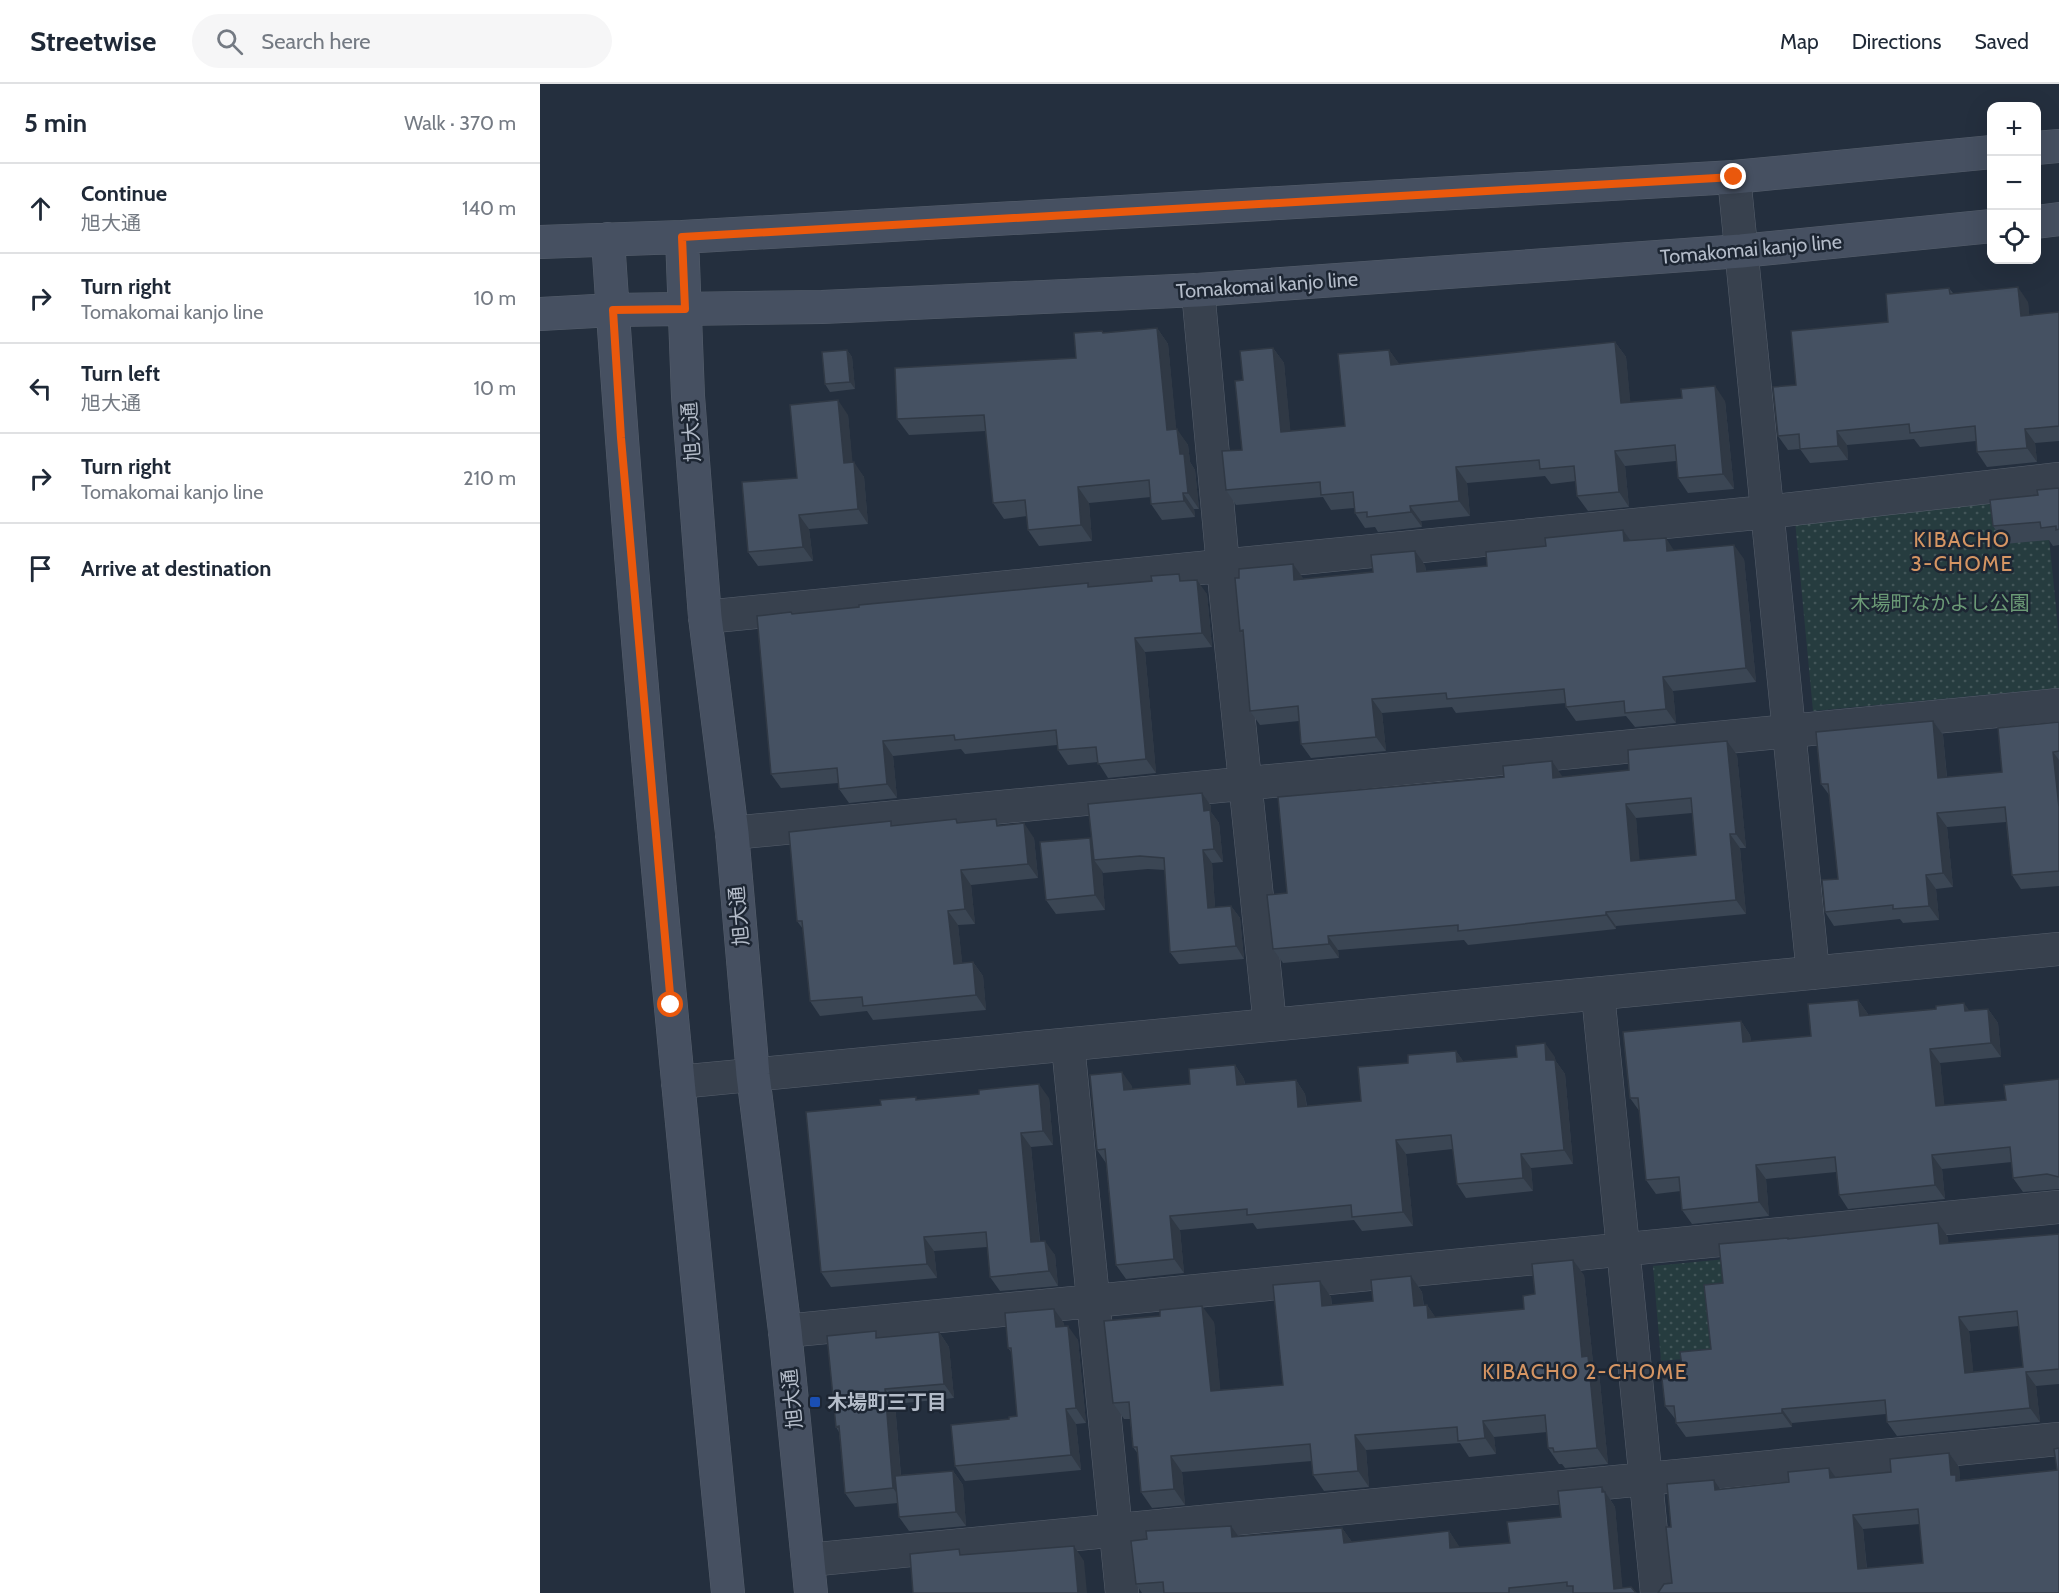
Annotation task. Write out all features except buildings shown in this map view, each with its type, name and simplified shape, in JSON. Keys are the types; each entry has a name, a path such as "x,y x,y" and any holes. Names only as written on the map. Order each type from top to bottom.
{"main road":[{"path":"2041,148 2059,146"},
{"path":"540,242 682,237 1734,177 1987,152"},
{"path":"2041,221 2059,219"},
{"name":"Tomakomai kanjo line","path":"540,314 613,310 822,307 1198,290 1741,251 1987,226"},
{"name":"旭大通","path":"682,237 688,396 705,617 732,833 753,1075 785,1331 812,1593"},
{"path":"608,239 621,438 678,1083 728,1593"}],"street":[{"path":"1734,177 1813,973"},
{"path":"1198,290 1223,566 1270,1025"},
{"path":"705,617 1766,512 2059,479"},
{"path":"732,833 2059,705"},
{"path":"678,1083 2059,949"},
{"path":"1598,994 1657,1593"},
{"path":"1068,1045 1122,1593"},
{"path":"785,1331 2059,1208"},
{"path":"808,1560 2059,1439"}],"green space":[{"name":"木場町なかよし公園","path":"2045,498 2059,637 2059,688 1813,711 1795,521"},
{"path":"1726,1259 1717,1356 1661,1361 1653,1266"}],"place":[{"name":"木場町三丁目","path":"815,1402"}],"district":[{"name":"KIBACHO 3-CHOME","path":"1962,551"},
{"name":"KIBACHO 2-CHOME","path":"1585,1371"}],"route":[{"path":"671,1005 621,438 613,310 685,309 682,237 1734,177"}]}
